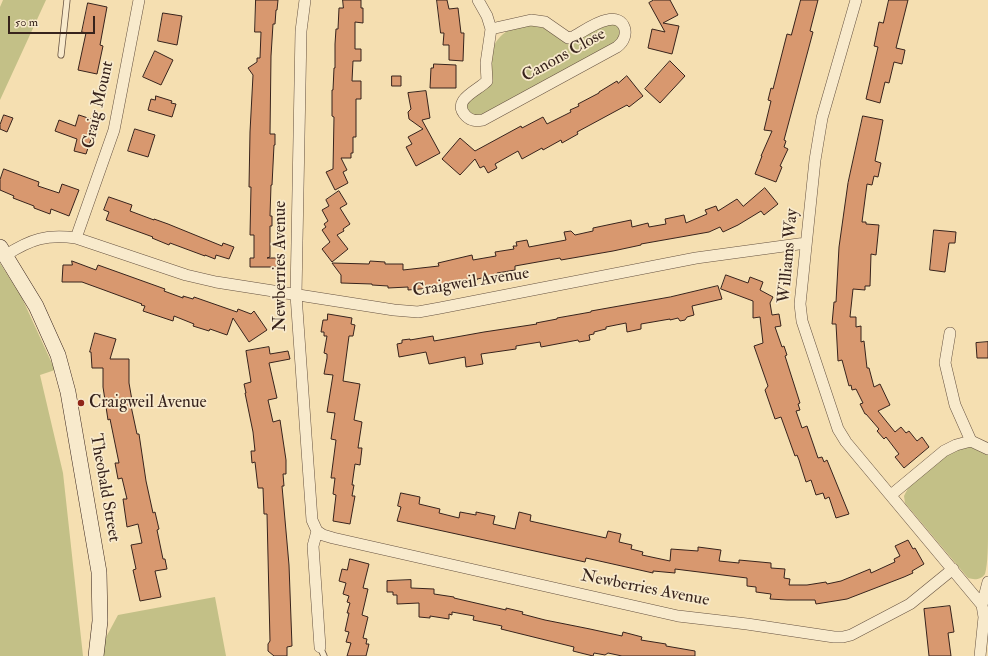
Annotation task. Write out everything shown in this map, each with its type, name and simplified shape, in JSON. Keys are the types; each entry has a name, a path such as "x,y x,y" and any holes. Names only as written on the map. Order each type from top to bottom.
{"street":[{"name":"Craig Mount","path":"76,238 114,130 139,0"},
{"name":"Newberries Avenue","path":"305,0 302,31 296,295 312,520 317,531 323,535 333,538 678,616 747,624 834,637 851,635 910,604 953,569"},
{"name":"Canons Close","path":"478,0 487,16 491,29 486,63 487,82 464,99 461,107 464,114 470,119 476,121 483,120 617,47 623,42 626,35 625,28 619,21 614,19 606,20 568,38 545,22 531,20 491,29"},
{"name":"Williams Way","path":"856,0 822,118 815,160 800,304 802,322 838,429 846,442 982,605"},
{"name":"Craigweil Avenue","path":"3,251 46,237 62,236 76,238 186,275 222,284 394,310 418,312 696,258 806,243"},
{"name":"Theobald Street","path":"3,251 36,306 58,355 68,392 99,572 100,621 96,656"},
{"path":"950,333 946,364 955,405 971,441"},
{"path":"891,495 944,450 971,441 988,449"},
{"name":"Newberries Avenue","path":"317,531 313,546 322,652"},
{"path":"980,656 984,617 982,605 988,582"}],"lane":[{"path":"61,55 67,0"}],"shaded area":[{"path":"3,0 46,0 0,100 0,7"},
{"path":"608,23 614,23 620,28 620,40 478,117 467,111 467,102 487,88 491,54 498,39 504,33 519,26 536,26 547,29 567,43"},
{"path":"0,263 22,298 55,370 40,375 63,473 83,656 0,656"},
{"path":"970,447 988,454 987,565 985,574 982,577 975,579 968,578 905,503 904,496 909,486 948,452"},
{"path":"215,597 226,656 96,656 118,615"}],"building":[{"path":"256,0 278,0 275,24 273,24 271,56 270,134 275,134 275,145 271,185 270,216 272,216 272,226 270,226 270,257 267,258 278,258 278,267 250,267 250,258 254,258 254,235 250,235 251,187 249,187 253,75 248,68 257,62 257,58 260,58 261,32 255,32"},
{"path":"343,0 361,0 361,8 363,8 363,23 355,22 355,49 361,49 361,61 353,61 352,81 361,81 361,99 356,99 356,137 353,137 353,153 351,153 351,158 341,158 347,170 343,172 348,183 335,190 326,172 333,169 334,117 332,116 332,90 335,68 336,29 338,29 339,8 343,8"},
{"path":"437,0 447,0 449,9 458,8 461,33 464,33 463,61 449,60 449,45 443,45 444,33 441,33"},
{"path":"654,0 670,0 678,15 663,23 679,26 672,54 648,48 652,29 665,32 649,3"},
{"path":"801,0 818,0 810,31 813,32 784,140 786,141 784,147 788,149 780,166 782,167 776,182 755,174 772,131 764,130 771,101 768,100 771,88 773,89 787,34 791,35"},
{"path":"889,0 908,0 896,48 905,50 902,64 894,62 889,83 885,82 880,103 866,99 878,47 874,46 879,22 883,23"},
{"path":"88,3 107,7 100,45 103,46 97,74 78,70 86,33 82,32"},
{"path":"163,13 182,16 177,45 158,41"},
{"path":"155,51 173,60 161,85 143,77"},
{"path":"670,61 685,76 660,103 645,89"},
{"path":"434,64 456,65 456,88 430,88 431,68 433,68"},
{"path":"392,76 401,76 401,86 392,86"},
{"path":"627,76 643,96 629,107 627,105 577,132 578,134 562,143 561,140 522,159 518,151 495,164 497,168 488,173 484,166 480,168 475,159 460,175 442,159 460,138 475,151 521,126 522,128 543,117 547,124 571,112 570,110 579,106 578,104 617,81 618,83"},
{"path":"426,91 430,118 422,120 440,153 416,166 406,147 412,144 408,137 423,129 409,119 408,112 411,109 408,93"},
{"path":"156,96 172,101 171,103 176,104 172,117 148,110 151,99 155,100"},
{"path":"4,115 13,118 7,132 0,129"},
{"path":"79,115 97,121 86,154 74,151 77,139 55,131 59,120 75,126"},
{"path":"863,116 883,120 875,161 881,163 878,177 874,176 872,185 867,184 862,222 866,222 866,224 879,225 876,255 871,254 870,286 865,286 865,290 853,289 850,317 856,317 856,327 861,326 861,342 864,341 867,368 869,368 874,387 880,384 890,405 878,411 895,432 901,427 906,433 909,431 917,441 922,437 929,447 904,468 895,457 899,454 886,437 884,439 877,431 879,429 865,414 860,404 863,403 856,389 852,390 851,385 849,386 842,360 838,361 836,324 832,324 834,302 836,302 839,247 848,183"},
{"path":"135,129 155,135 148,157 128,151"},
{"path":"4,169 39,182 38,186 59,193 62,184 79,190 69,216 51,209 50,214 34,208 34,206 13,198 14,196 0,190 0,180"},
{"path":"765,188 778,204 764,215 761,211 723,232 720,227 709,232 641,244 613,251 515,266 515,270 497,273 497,275 443,287 408,290 408,287 388,288 388,286 372,284 341,283 341,275 332,263 369,264 370,261 385,262 385,264 403,264 403,270 439,266 438,263 472,255 473,260 496,256 495,252 514,249 513,246 517,246 516,242 527,240 529,247 566,240 564,232 571,231 575,235 593,231 593,228 631,220 632,227 648,223 649,227 666,224 665,219 684,215 686,223 707,214 705,210 716,206 718,211 737,199 743,206"},
{"path":"339,191 347,204 340,208 350,224 343,229 344,231 337,235 348,249 332,262 322,249 330,242 322,230 326,227 324,224 328,221 322,210 329,206 326,200"},
{"path":"109,197 132,205 130,211 168,224 222,246 223,243 234,247 229,259 216,255 215,259 170,243 169,245 152,238 153,237 106,220 109,212 104,210"},
{"path":"934,230 956,232 955,243 949,243 945,272 930,270"},
{"path":"72,261 96,270 98,265 165,289 164,291 183,298 183,296 193,299 194,297 237,312 238,309 251,314 254,311 267,330 249,342 233,318 227,335 210,329 209,331 193,326 194,324 174,316 173,321 143,311 145,306 141,305 142,304 82,282 62,282 63,265 72,265"},
{"path":"726,275 748,283 750,277 763,282 760,290 773,297 770,303 772,315 779,314 781,326 775,327 782,347 784,346 787,355 785,356 800,403 798,404 800,410 796,411 802,428 807,426 818,458 822,457 824,462 827,460 849,514 836,518 829,497 825,499 823,493 816,495 811,480 806,482 799,460 797,455 795,456 781,417 775,419 765,390 768,386 754,346 763,343 760,317 753,318 753,301 721,289"},
{"path":"718,286 722,299 692,306 694,315 687,317 685,320 680,321 678,318 641,324 641,329 627,332 626,323 606,327 606,329 594,332 594,334 589,335 590,340 579,342 578,340 541,347 540,342 516,346 516,349 481,354 483,364 466,367 465,357 429,364 426,352 399,357 397,344 402,343 402,340 433,336 434,341 537,324 536,323 557,318 670,297"},
{"path":"328,314 352,318 351,324 355,325 353,336 349,336 343,381 360,384 354,420 362,422 358,448 362,448 360,465 355,464 352,496 355,496 350,524 333,521 336,495 333,494 335,478 331,478 336,440 331,439 335,413 327,412 333,375 324,374 327,358 327,354 324,353 327,336 324,336 324,332 321,332 323,320 327,320"},
{"path":"95,333 116,339 110,359 129,359 129,383 133,406 131,406 137,434 139,434 146,481 153,513 155,512 159,529 157,530 163,559 165,559 167,569 155,571 161,597 140,601 133,570 136,569 131,545 142,543 138,524 127,527 123,499 127,499 122,478 118,479 115,463 119,463 110,419 108,420 103,387 103,368 92,368 90,352"},
{"path":"988,342 988,358 977,358 976,343"},
{"path":"269,347 270,354 288,351 290,359 269,363 277,398 268,400 273,422 280,420 286,460 286,474 283,474 284,486 282,486 289,565 292,646 287,647 287,656 274,656 268,651 268,644 270,641 267,514 264,514 263,488 258,488 255,462 252,463 251,451 255,451 244,384 251,382 246,351"},
{"path":"401,493 420,497 419,504 440,509 439,513 459,518 460,512 476,515 476,512 495,516 493,524 515,529 519,512 531,515 530,521 606,538 608,531 621,534 619,542 632,545 631,549 643,552 642,555 670,561 671,549 698,551 698,547 721,550 719,561 739,563 739,560 771,563 771,568 785,569 784,578 790,579 789,585 807,585 826,582 827,584 841,581 870,569 871,573 895,562 894,559 900,556 895,546 908,540 913,549 915,548 924,564 912,571 913,573 847,599 816,604 815,600 770,599 771,594 756,592 756,587 747,586 747,578 675,569 675,573 653,571 653,573 586,558 585,562 397,521 401,507 398,506"},
{"path":"350,559 369,564 363,588 368,589 362,615 368,617 363,638 367,639 366,644 369,644 366,656 347,656 351,643 346,642 349,632 345,631 350,603 347,602 349,596 343,594 346,583 339,581 342,569 347,570"},
{"path":"411,580 411,588 434,589 434,594 454,597 506,610 506,608 545,620 622,636 623,632 642,637 641,640 695,651 695,656 622,656 608,653 605,655 594,653 593,656 573,651 574,647 501,629 502,626 473,620 474,616 452,612 452,615 449,614 449,619 430,616 430,618 419,617 419,603 397,604 397,595 393,595 393,592 387,592 387,581"},
{"path":"950,606 954,632 948,633 951,656 929,656 924,609"}],"place":[{"name":"Craigweil Avenue","path":"81,403"}]}
